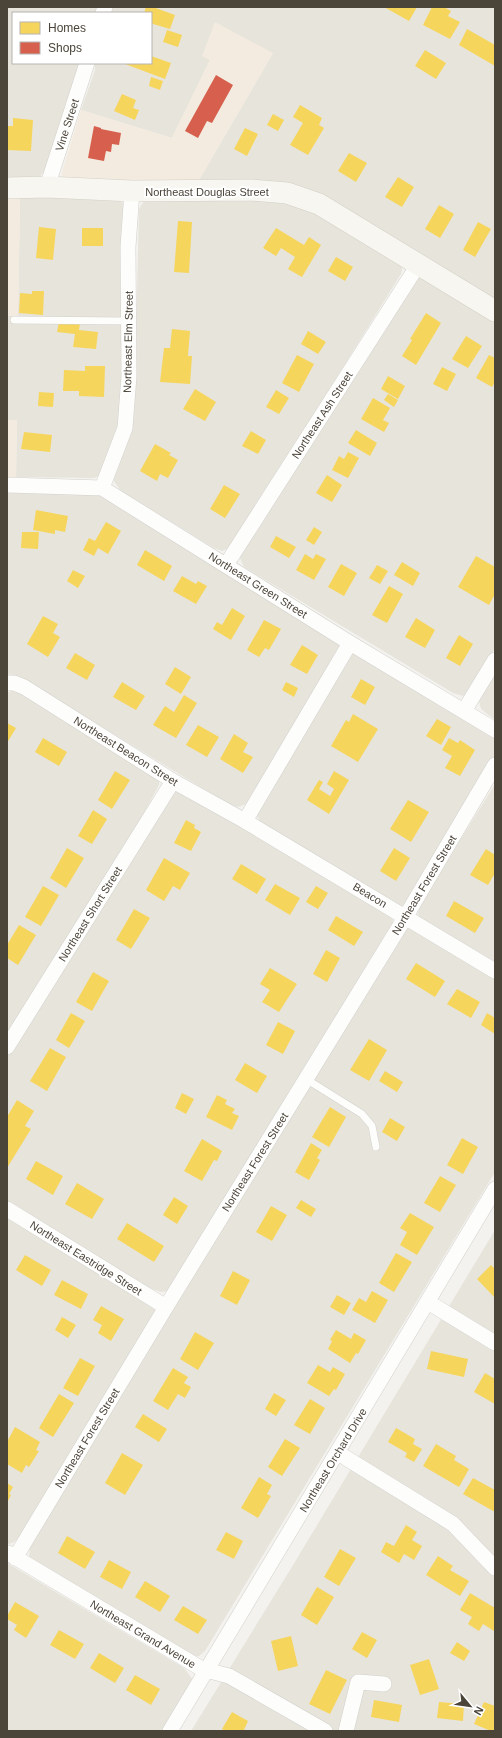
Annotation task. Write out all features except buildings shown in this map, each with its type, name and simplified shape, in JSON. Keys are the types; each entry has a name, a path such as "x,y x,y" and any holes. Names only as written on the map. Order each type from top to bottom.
{"main road":[{"name":"Northeast Douglas Street","path":"7,188 47,187 132,191 252,190 287,193 319,204 495,311"}],"street":[{"name":"Vine Street","path":"47,187 87,64"},
{"name":"Northeast Elm Street","path":"102,488 125,428 129,376 128,247 132,191"},
{"name":"Northeast Ash Street","path":"226,565 418,264"},
{"path":"7,485 102,488"},
{"name":"Northeast Green Street","path":"102,488 350,643 495,730"},
{"path":"245,821 350,643"},
{"path":"464,711 495,660"},
{"name":"Northeast Beacon Street","path":"7,683 14,683 24,687 173,781 245,821"},
{"name":"Northeast Forest Street","path":"11,1555 166,1307 406,916 495,765"},
{"name":"Northeast Short Street","path":"7,1047 173,781"},
{"name":"Beacon","path":"245,821 406,916 495,971"},
{"name":"Northeast Orchard Drive","path":"170,1731 208,1670 495,1189"},
{"name":"Northeast Eastridge Street","path":"7,1209 166,1307"},
{"path":"428,1302 495,1343"},
{"path":"338,1453 453,1524 495,1568"},
{"name":"Northeast Grand Avenue","path":"11,1555 202,1668 229,1676 325,1731"},
{"path":"346,1731 358,1682 384,1684"}],"lane":[{"path":"14,320 128,321"},
{"path":"306,1079 362,1114 372,1126 376,1147"}],"shaded area":[{"path":"7,7 101,7 99,12 12,12 12,64 82,64 44,171 39,178 7,180"},
{"path":"113,7 495,7 495,299 341,207 199,180 273,53 210,60 172,138 81,110 95,70 95,64 152,64 152,12 111,12"},
{"path":"215,22 273,53 199,180 70,181 62,177 62,172 81,110 172,138 210,60 202,56"},
{"path":"7,198 20,198 18,316 7,316"},
{"path":"20,198 115,198 124,204 122,414 99,476 94,478 16,477 17,420 7,420 7,316 18,316"},
{"path":"259,199 291,204 328,219 402,266 402,269 401,274 231,547 222,551 214,548 121,491 113,480 130,436 134,417 139,209 144,201"},
{"path":"417,276 495,318 495,648 467,694 463,696 453,693 244,567 240,558 241,554"},
{"path":"7,420 17,420 16,477 7,477"},
{"path":"7,490 92,494 105,497 340,643 338,653 246,804 238,807 230,805 20,677 7,674"},
{"path":"354,653 495,735 495,760 404,905 400,906 260,821 256,814 350,655"},
{"path":"495,673 495,720 481,709 479,701"},
{"path":"7,692 19,692 159,780 159,785 144,813 7,1036"},
{"path":"495,784 495,962 420,919 418,914 419,906"},
{"path":"179,790 392,916 393,922 168,1291 161,1292 149,1288 7,1201 7,1057 169,795 172,792"},
{"path":"410,928 495,978 495,1172 205,1651 199,1656 194,1656 29,1557 31,1541 406,929"},
{"path":"7,1216 155,1308 155,1311 20,1537 9,1544 7,1543"},
{"path":"495,1230 495,1731 191,1731 293,1565"},
{"path":"7,1563 184,1668 193,1680 172,1731 7,1731"}]}
